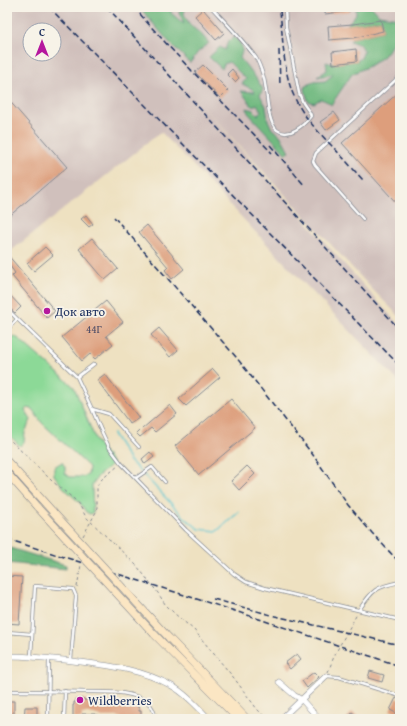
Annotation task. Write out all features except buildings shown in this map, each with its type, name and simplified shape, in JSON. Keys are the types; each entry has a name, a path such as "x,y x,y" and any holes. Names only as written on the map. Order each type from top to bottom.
{"main road":[{"path":"7,461 169,638 247,719"},
{"path":"7,473 154,634 238,719"}],"street":[{"path":"7,656 49,658 122,668 150,675 174,687 193,702 209,719"},
{"path":"281,719 326,676"},
{"path":"279,682 302,700 319,719"}],"lane":[{"path":"211,7 256,59 264,77 271,120 278,131 284,132 293,131 300,127 311,116 299,93 286,27 285,7"},
{"path":"363,219 315,164 313,161 314,157 316,153 400,76"},
{"path":"7,309 77,377 109,447 121,463 186,530 234,574 246,582 265,588 400,620"},
{"path":"7,330 17,319"},
{"path":"77,377 94,364"},
{"path":"92,409 109,414 139,447"},
{"path":"136,478 152,466 165,482"},
{"path":"359,610 373,591 383,586 400,582"},
{"path":"31,657 35,586 73,589 76,596 71,661"},
{"path":"7,632 32,634"},
{"path":"48,719 49,658"},
{"path":"326,676 339,677 400,696"},
{"path":"7,691 106,692 124,694 140,698 150,704 155,715 155,719"},
{"path":"64,719 65,691"}],"path":[{"path":"7,438 52,481 74,499 90,521 137,566 166,604 175,614 194,630 234,678 257,709 267,719"},
{"path":"90,521 96,512 96,488 98,484 121,463"},
{"path":"326,676 335,654 359,610"}],"shaded area":[{"path":"7,7 400,7 400,317 372,289 198,101 400,326 400,383 280,258 161,132 7,254"}],"green space":[{"path":"139,7 171,7 171,13 184,24 179,12 182,7 192,7 185,9 184,14 190,25 209,43 198,52 190,63 169,42"},
{"path":"356,7 372,7 379,15 400,19 400,30 383,57 352,74 331,105 321,99 314,103 308,101 304,87 313,82 325,81 334,74 317,77 327,70 326,62 333,64 357,61 361,58 364,51 361,45 350,41 354,38 383,31 381,20 347,25 356,14"},
{"path":"235,37 242,47 240,58 263,89 260,95 266,106 268,120 272,129 280,135 289,151 286,154 248,113 247,108 253,110 258,115 261,111 257,104 253,107 241,91 255,92 242,84 246,79 229,62 224,64 222,69 209,57 220,47 225,50 228,41"},
{"path":"14,336 74,387 96,441 112,462 112,465 98,476 92,485 93,513 90,514 86,512 80,503 63,487 54,475 54,467 62,462 65,467 65,473 70,477 82,477 88,475 89,467 42,423 32,409 27,408 25,410 31,420 25,432 24,442 20,446 7,433 7,339"},
{"path":"7,547 66,565 66,569 7,563"}],"waterway":[{"path":"113,434 130,461 141,472"},
{"path":"144,475 185,518 199,529 217,531 239,512"}],"railway":[{"path":"49,7 400,366"},
{"path":"107,7 400,330"},
{"path":"134,7 184,63 272,153"},
{"path":"280,11 288,77 290,87 297,103 314,127 364,181"},
{"path":"279,50 280,86"},
{"path":"270,145 305,186"},
{"path":"114,217 236,357 313,455 348,505 400,563"},
{"path":"7,539 238,612 400,666"},
{"path":"213,599 275,616 400,645"}],"place":[{"name":"Док авто","path":"47,311"},
{"name":"Wildberries","path":"80,700"}]}
